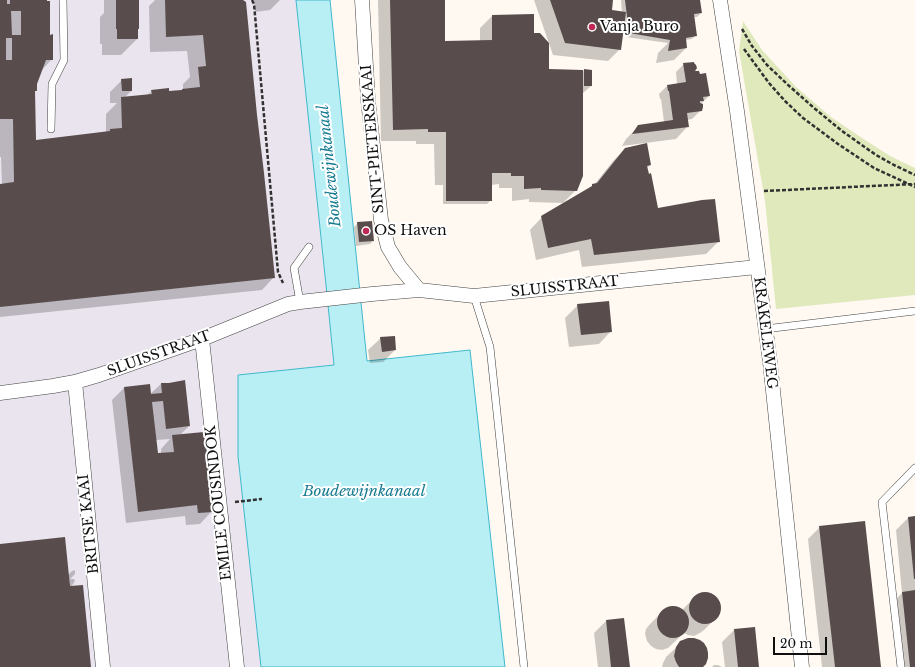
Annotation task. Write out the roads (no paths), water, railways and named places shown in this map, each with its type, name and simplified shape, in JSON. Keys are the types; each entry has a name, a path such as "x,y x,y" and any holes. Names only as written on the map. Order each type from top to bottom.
{"street":[{"name":"SINT-PIETERSKAAI","path":"362,0 368,100 381,220 388,247 400,267 419,290"},
{"name":"KRAKELEWEG","path":"721,6 737,111 771,370 802,667"},
{"name":"SLUISSTRAAT","path":"0,393 53,386 100,375 301,302 419,290 474,296 757,267"},
{"name":"EMILE COUSINDOK","path":"202,339 237,667"},
{"name":"BRITSE KAAI","path":"75,382 103,667"}],"lane":[{"path":"51,129 52,84 64,60 64,0"},
{"path":"301,302 294,268 309,247"},
{"path":"474,296 490,347 524,667"},
{"path":"765,329 915,311"},
{"path":"901,667 882,502 915,468"}],"water":[{"name":"Boudewijnkanaal","path":"296,0 330,0 367,361 470,350 505,667 261,667 238,456 238,375 334,365"}],"place":[{"name":"Vanja Buro","path":"592,27"},
{"name":"OS Haven","path":"366,231"}]}
